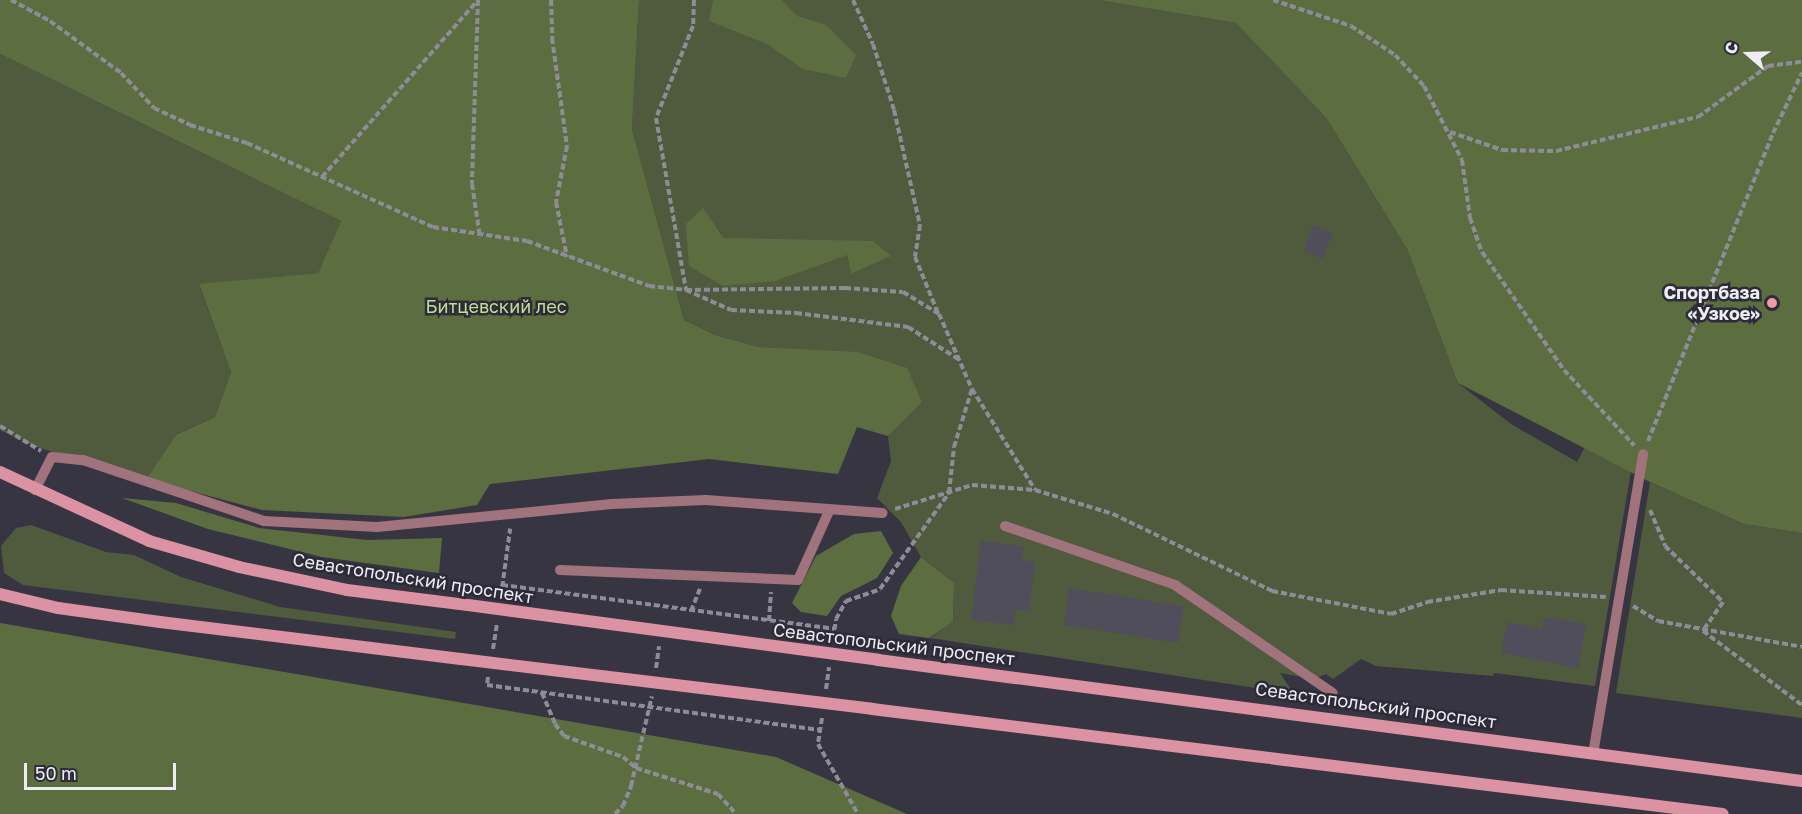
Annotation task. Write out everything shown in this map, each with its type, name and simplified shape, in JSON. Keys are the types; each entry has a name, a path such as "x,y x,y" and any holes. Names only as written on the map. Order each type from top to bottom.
{"main road":[{"name":"Севастопольский проспект","path":"0,472 149,541 239,567 347,590 1802,781"},
{"path":"0,594 58,608 148,621 1724,814"}],"lane":[{"path":"1593,754 1635,482 1643,454"},
{"path":"35,490 52,457 83,460 264,521 377,527 512,516 612,504 706,500 829,511 883,513"},
{"path":"560,570 704,578 798,580 829,511"},
{"path":"1005,526 1175,585 1333,693"}],"path":[{"path":"11,0 50,21 121,74 154,108 322,177 433,227 480,237 526,241 649,286 686,290 845,288 903,292 939,314"},
{"path":"322,177 478,0"},
{"path":"478,0 472,184 480,237"},
{"path":"551,0 552,38 567,146 556,202 567,257"},
{"path":"694,0 693,26 656,118 686,290 710,304 750,314 796,313 908,327 958,359"},
{"path":"854,0 873,44 894,110 920,225 915,258 972,389 1035,490"},
{"path":"1273,0 1352,26 1395,55 1424,86 1450,131 1462,160 1470,218 1482,252 1564,370 1643,454 1773,134 1802,73"},
{"path":"1450,131 1502,150 1556,151 1698,117 1768,66 1802,62"},
{"path":"831,651 834,629 846,601 880,589 949,493 954,447 972,389"},
{"path":"0,426 52,457"},
{"path":"1635,482 1665,546 1723,602 1703,632"},
{"path":"883,513 972,485 1035,490 1113,514 1272,591 1391,614 1427,602 1501,590 1618,597 1658,621 1703,632 1777,640 1802,647"},
{"path":"512,516 502,585 834,629"},
{"path":"691,610 704,578"},
{"path":"769,621 772,580"},
{"path":"663,618 665,607"},
{"path":"1703,632 1802,705"},
{"path":"655,674 660,640"},
{"path":"825,696 830,663"},
{"path":"615,814 623,806 636,768 653,685"},
{"path":"542,693 555,724 564,736 623,757 636,768 718,794 736,814"},
{"path":"823,708 818,744 858,814"}],"green space":[{"name":"Битцевский лес","path":"0,0 639,0 632,129 684,320 715,335 759,347 858,352 907,368 922,402 888,436 857,427 838,474 709,459 490,484 477,505 404,517 262,510 146,479 176,435 215,417 231,372 199,284 318,273 341,221 0,54"},
{"path":"639,0 1099,0 1236,23 1327,119 1407,249 1458,383 1511,424 1577,462 1587,443 1632,465 1595,686 1494,673 1493,676 1376,666 1361,659 1333,679 1326,674 1314,679 1280,673 1294,694 930,638 953,622 954,583 921,557 901,522 877,498 891,461 888,436 922,402 800,350 759,347 715,335 684,320 632,129","holes":["716,226 724,238 890,256 851,274 847,254 829,260 689,266"]},
{"path":"713,0 782,0 797,16 826,25 856,55 846,78 803,69 767,44 709,21"},
{"path":"1099,0 1802,0 1802,533 1744,524 1650,482 1458,383 1407,249 1327,119 1236,23"},
{"path":"0,54 341,221 318,273 199,285 231,372 215,417 176,435 146,479 33,446 0,430"},
{"path":"703,208 724,238 873,241 891,256 851,274 847,255 775,281 723,286 689,266 686,224"},
{"path":"1650,482 1744,524 1802,533 1802,718 1616,693"},
{"path":"122,498 176,503 259,528 367,540 442,538 439,573 322,557 208,529"},
{"path":"31,525 106,552 134,555 181,577 280,607 456,632 455,639 23,585 4,573 1,546 16,528"},
{"path":"881,531 893,553 877,578 841,596 827,616 801,612 792,603 816,556 854,534"},
{"path":"921,557 954,583 953,622 929,638 899,634 891,616 901,586"},
{"path":"0,623 776,757 907,814 0,814"}],"building":[{"path":"1313,225 1333,233 1322,259 1303,251"},
{"path":"981,541 1024,546 1022,560 1035,562 1029,611 1016,609 1014,625 971,620"},
{"path":"1069,588 1184,606 1178,643 1064,625"},
{"path":"1544,617 1586,624 1578,668 1501,653 1507,622 1542,629"}],"place":[{"name":"Спортбаза «Узкое»","path":"1772,303"}]}
